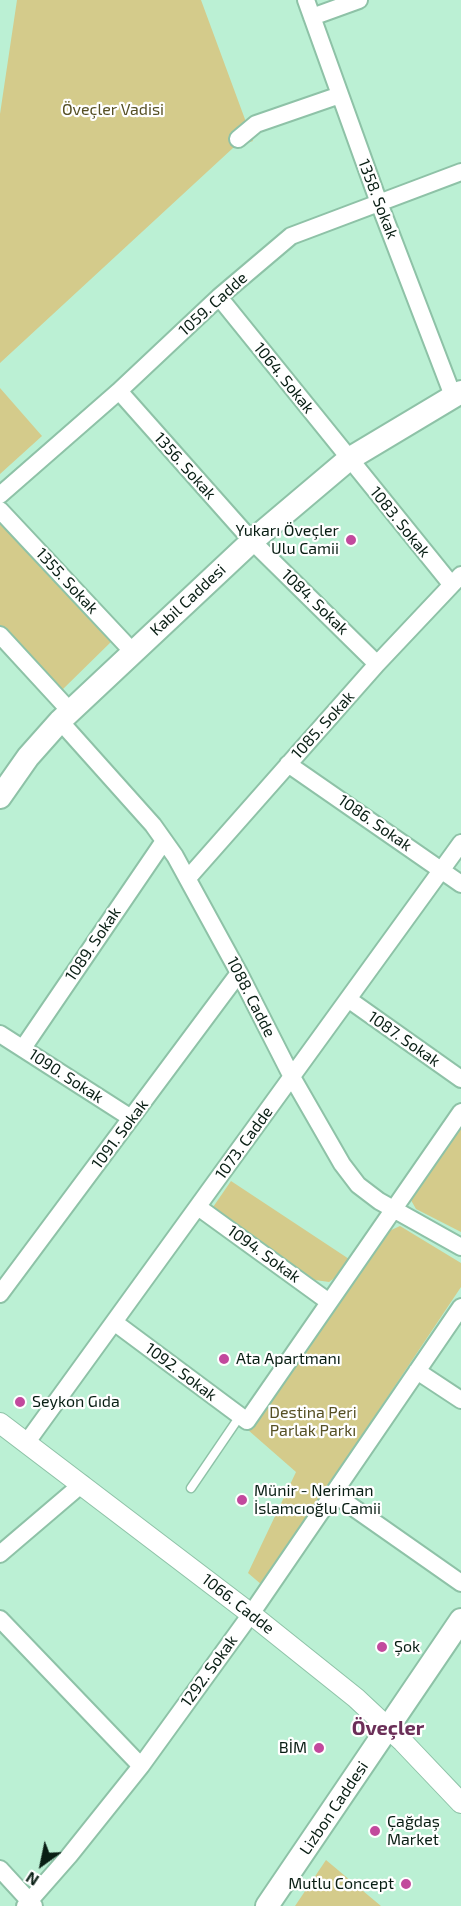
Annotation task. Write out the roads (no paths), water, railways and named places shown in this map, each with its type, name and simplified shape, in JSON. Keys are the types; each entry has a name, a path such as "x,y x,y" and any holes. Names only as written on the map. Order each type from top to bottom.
{"main road":[{"name":"Kabil Caddesi","path":"0,796 28,757 65,716 252,540 349,459 457,394"},
{"name":"Lizbon Caddesi","path":"267,1906 461,1620"}],"street":[{"name":"1358. Sokak","path":"306,0 379,203 457,394"},
{"path":"312,17 359,0"},
{"path":"238,140 256,124 339,95"},
{"name":"1059. Cadde","path":"0,495 119,391 219,297 291,236 461,171"},
{"name":"1064. Sokak","path":"219,297 349,459"},
{"name":"1356. Sokak","path":"119,391 252,540"},
{"name":"1083. Sokak","path":"349,459 456,580"},
{"name":"1355. Sokak","path":"0,510 133,652"},
{"name":"1084. Sokak","path":"252,540 377,664"},
{"name":"1085. Sokak","path":"188,878 377,664 456,580"},
{"name":"1088. Cadde","path":"0,635 164,841 188,878 292,1077 342,1164 358,1185 393,1210 461,1247"},
{"name":"1086. Sokak","path":"288,764 461,884"},
{"name":"1089. Sokak","path":"23,1048 164,841"},
{"name":"1073. Cadde","path":"27,1443 461,843"},
{"name":"1091. Sokak","path":"0,1294 239,973"},
{"name":"1087. Sokak","path":"348,999 461,1079"},
{"name":"1090. Sokak","path":"0,1034 131,1118"},
{"path":"243,1418 330,1302 461,1112"},
{"name":"1094. Sokak","path":"198,1207 330,1302"},
{"name":"1292. Sokak","path":"30,1904 141,1766 251,1614 461,1307"},
{"name":"1092. Sokak","path":"114,1322 243,1418"},
{"path":"417,1371 461,1400"},
{"name":"1066. Cadde","path":"0,1423 251,1614 356,1698 461,1803"},
{"path":"0,1554 82,1484"},
{"path":"334,1494 461,1583"},
{"path":"0,1618 141,1766"},
{"path":"0,1869 30,1904"}],"lane":[{"path":"191,1488 243,1418"}],"place":[{"name":"Yukarı Öveçler Ulu Camii","path":"351,540"},
{"name":"Ata Apartmanı","path":"224,1359"},
{"name":"Seykon Gıda","path":"20,1402"},
{"name":"Münir - Neriman İslamcıoğlu Camii","path":"242,1500"},
{"name":"Şok","path":"382,1647"},
{"name":"BİM","path":"319,1748"},
{"name":"Çağdaş Market","path":"375,1831"},
{"name":"Mutlu Concept","path":"406,1884"}],"district":[{"name":"Öveçler","path":"388,1728"}],"park label":[{"name":"Öveçler Vadisi","path":"113,110"},
{"name":"Destina Peri Parlak Parkı","path":"313,1422"}]}
